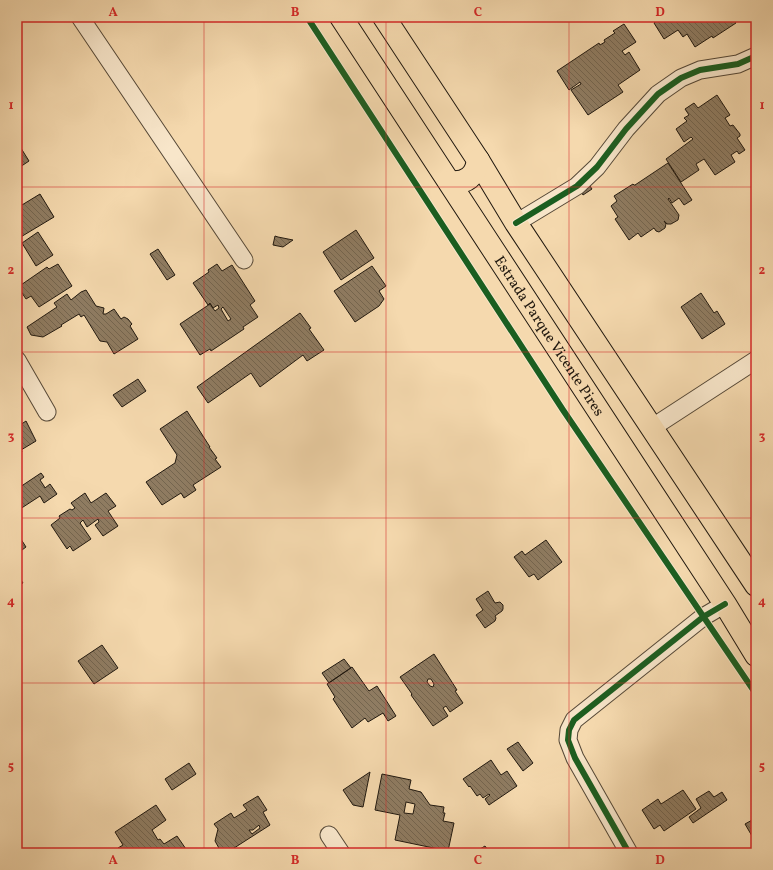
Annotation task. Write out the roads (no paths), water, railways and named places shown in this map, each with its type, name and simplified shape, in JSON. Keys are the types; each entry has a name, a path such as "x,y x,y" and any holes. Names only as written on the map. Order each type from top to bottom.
{"main road":[{"name":"Estrada Parque Vicente Pires","path":"341,17 725,604 756,655"},
{"path":"384,17 478,160 516,223 756,585"},
{"path":"450,182 458,183 466,181 472,176 477,168 478,160"}],"street":[{"path":"80,17 244,260"},
{"path":"516,223 577,186 597,167 626,129 658,94 681,78 700,70 738,64 756,56"},
{"path":"17,360 48,412"},
{"path":"652,427 756,360"},
{"path":"629,853 575,758 568,740 569,730 574,720 704,617 725,604"},
{"path":"329,835 341,853"}]}
